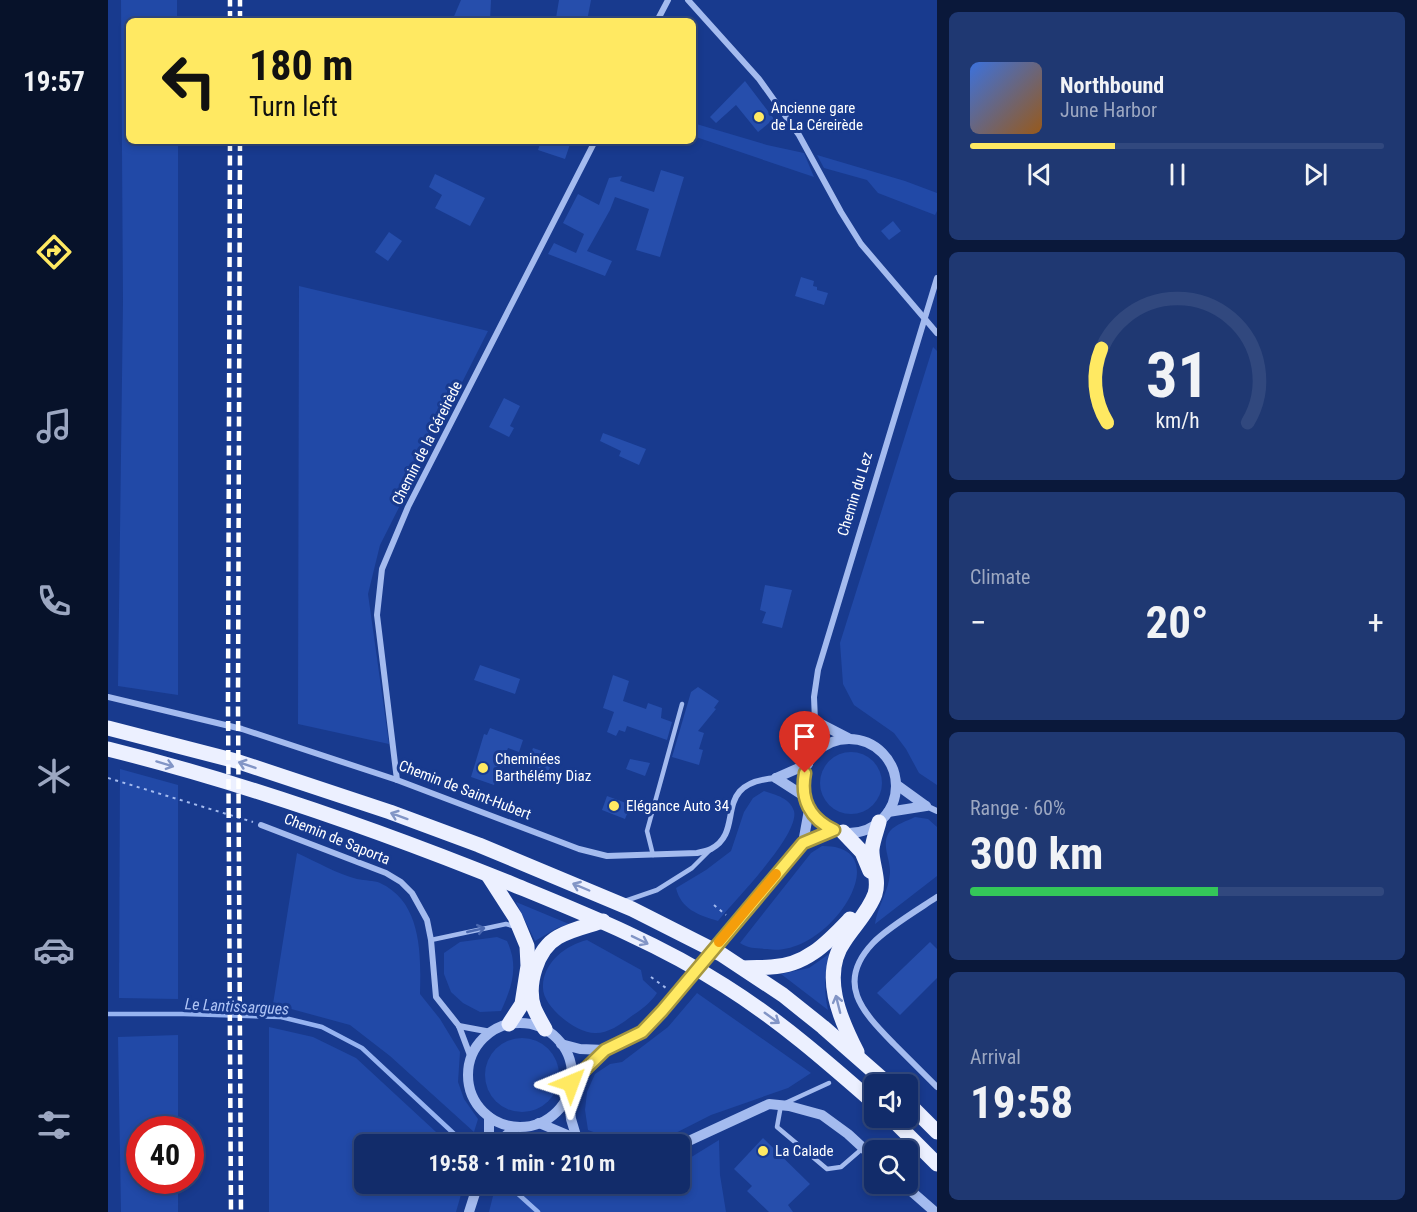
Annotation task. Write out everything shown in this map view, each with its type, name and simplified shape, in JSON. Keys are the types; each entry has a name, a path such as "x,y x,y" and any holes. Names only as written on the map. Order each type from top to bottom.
{"main road":[{"path":"108,728 236,761 390,812 479,845 618,903 691,937 743,968 791,1002 877,1074"},
{"path":"108,749 149,759 295,804 488,875 603,921 678,958 770,1016 864,1094"},
{"path":"859,1058 840,1016 833,975 835,957 864,915 876,892 876,868 872,850 884,817"},
{"path":"743,968 779,966 795,963 808,957 824,946 852,917 867,897 870,871 862,852 839,831"},
{"path":"488,875 508,903 527,946 528,966 522,1004 509,1024"},
{"path":"544,1029 532,1001 534,972 539,958 546,946 558,937 572,930 603,921"},
{"path":"918,1113 937,1132"},
{"path":"901,1128 937,1164"}],"street":[{"path":"659,18 668,0"},
{"path":"688,0 759,79 799,135 861,244 937,333"},
{"name":"Chemin de la Céreirède","path":"397,780 377,615 382,569 408,507 593,144"},
{"name":"Chemin du Lez","path":"815,754 814,697 818,670 937,278"},
{"name":"Chemin de Saint-Hubert","path":"108,697 242,729 397,780 579,849 607,856 697,854 711,849"},
{"path":"815,721 848,738 863,740 877,747 887,757 894,771 897,785 893,804 884,817 868,829 856,832 839,831 825,825 809,810 804,796 803,784 808,764 815,754 830,743 848,738"},
{"path":"711,849 722,838 728,826 735,796 747,784 760,779 776,777 808,764"},
{"path":"776,777 804,796"},
{"path":"897,785 926,806 937,811"},
{"path":"884,817 926,806"},
{"path":"578,1134 571,1119 569,1089 570,1063 561,1044 544,1029 527,1024 509,1024 490,1032 479,1044 471,1058 468,1071 469,1084 476,1102 489,1117 507,1125 516,1126 539,1123 556,1112 569,1089 605,1050 642,1032 662,1011 803,843 809,810"},
{"name":"Chemin de Saporta","path":"261,825 386,873 401,882 419,904 429,926 436,997 459,1026 471,1058"},
{"path":"803,843 839,831"},
{"path":"937,897 874,940 861,956 855,975 857,997 866,1016 937,1087"},
{"path":"459,1026 490,1032"},
{"path":"561,1044 580,1049 605,1050"},
{"path":"690,1140 769,1104 807,1110 822,1116 864,1148"},
{"path":"489,1117 489,1134"},
{"path":"539,1123 563,1134"},
{"path":"507,1134 516,1126"},
{"path":"469,1212 475,1194"},
{"path":"914,1194 935,1212"}],"lane":[{"path":"653,855 646,831 682,704"},
{"path":"618,903 657,890 692,868 711,849"},
{"path":"431,940 506,924 520,928"},
{"path":"829,1083 781,1105 777,1127 827,1169 841,1167 864,1148"}],"path":[{"name":"Chemin de Saporta","path":"108,778 261,825"},
{"path":"714,906 727,916"},
{"path":"651,977 667,989"}],"shaded area":[{"path":"121,0 177,0 177,18 126,18 126,144 178,144 178,695 118,686 123,301"},
{"path":"696,124 767,145 804,153 814,177 696,137"},
{"path":"817,155 937,193 937,211 935,215 878,193 867,180 824,168"},
{"path":"299,286 488,331 380,545 368,594 389,744 298,724"},
{"path":"933,347 937,351 937,785 919,773 894,733 854,705 843,684 840,643"},
{"path":"845,752 857,752 873,761 880,771 882,783 880,795 873,805 857,814 845,814 834,809 825,800 820,789 820,777 825,766 834,757"},
{"path":"120,769 178,785 178,999 119,998"},
{"path":"764,791 782,798 792,807 793,822 787,836 718,921 691,910 682,901 676,888 706,870 731,851 744,812 753,798"},
{"path":"915,817 928,819 937,827 937,876 875,924 889,880 887,836 895,826"},
{"path":"822,846 845,851 856,863 856,881 847,901 832,921 813,937 790,948 756,948 740,943 811,853"},
{"path":"297,853 350,877 380,883 394,892 404,903 411,916 419,947 420,994 440,1019 460,1052 458,1082 464,1099 478,1119 474,1132 390,1056 350,1025 273,1004"},
{"path":"516,902 569,924 535,941"},
{"path":"497,937 507,941 511,950 513,976 511,985 501,1011 480,1012 463,1003 451,992 444,974 444,953 460,942"},
{"path":"587,940 641,970 643,980 657,993 644,1007 622,1023 600,1033 580,1029 562,1018 549,1003 543,988 546,971 557,956 571,946"},
{"path":"829,954 825,982 828,1010 781,974 809,968"},
{"path":"697,993 811,1073 788,1088 711,1115 674,1134 599,1134 588,1130 585,1110 587,1092 595,1074 610,1064 622,1062 668,1027"},
{"path":"269,1027 313,1037 356,1058 438,1134 354,1134 354,1194 461,1194 456,1212 269,1212"},
{"path":"178,1035 178,1116 126,1116 126,1194 178,1194 178,1212 121,1212 118,1037"},
{"path":"515,1038 529,1038 543,1044 553,1054 559,1068 559,1082 553,1096 543,1106 529,1112 515,1112 501,1106 491,1096 485,1082 485,1068 491,1054 501,1044"},
{"path":"719,1140 720,1175 726,1212 489,1212 494,1194 690,1194 690,1158"}],"building":[{"path":"461,0 491,0 490,18 453,18"},
{"path":"559,0 591,0 588,18 556,18"},
{"path":"745,81 774,119 758,132 736,105 716,123 710,117"},
{"path":"540,144 570,144 565,159 538,150"},
{"path":"661,170 684,177 660,257 636,250 649,209 615,197 587,251 612,261 605,276 548,254 554,243 576,253 584,234 563,223 578,194 599,205 609,178 622,176 620,181 654,192"},
{"path":"435,174 485,198 470,226 435,208 442,195 429,187"},
{"path":"893,221 901,231 889,240 881,231"},
{"path":"389,232 402,241 388,261 375,252"},
{"path":"801,277 814,281 813,286 817,287 817,290 828,293 824,305 795,296"},
{"path":"504,398 520,406 510,426 514,428 509,437 489,427"},
{"path":"603,433 646,449 639,465 619,456 621,451 600,441"},
{"path":"765,585 792,590 782,628 762,623 766,612 760,610"},
{"path":"480,665 520,679 515,694 474,680"},
{"path":"613,675 629,681 623,701 646,709 648,703 662,708 661,718 672,722 667,740 627,726 625,732 619,730 616,736 607,732 614,712 603,708"},
{"path":"698,687 719,701 714,708 716,709 698,731 704,733 699,749 703,750 699,765 672,757 691,692"},
{"path":"490,728 523,740 519,752 508,748 494,785 471,777 484,734 487,735"},
{"path":"533,748 554,755 548,773 527,765"},
{"path":"630,759 650,763 645,776 626,769"},
{"path":"607,796 626,803 624,807 629,809 625,819 602,810"},
{"path":"930,942 937,949 937,978 900,1015 877,993"},
{"path":"763,1138 810,1184 788,1205 793,1212 769,1212 747,1191 752,1186 734,1169"}],"waterway":[{"name":"Le Lantissargues","path":"108,1014 281,1017 322,1027 362,1048 454,1134"},
{"name":"Le Lantissargues","path":"518,1194 538,1212"}],"railway":[{"path":"230,0 230,18"},
{"path":"240,0 240,18"},
{"path":"230,144 228,701 231,1212"},
{"path":"240,144 238,702 241,1212"}],"slow traffic":[{"path":"719,942 776,874"}],"place":[{"name":"Ancienne gare de La Céreirède","path":"759,117"},
{"name":"Cheminées Barthélémy Diaz","path":"483,768"},
{"name":"Elégance Auto 34","path":"614,806"},
{"name":"La Calade","path":"763,1151"}],"route":[{"path":"571,1083 605,1050 642,1032 803,843 834,830 816,818 809,810 804,796 805,773"}]}
